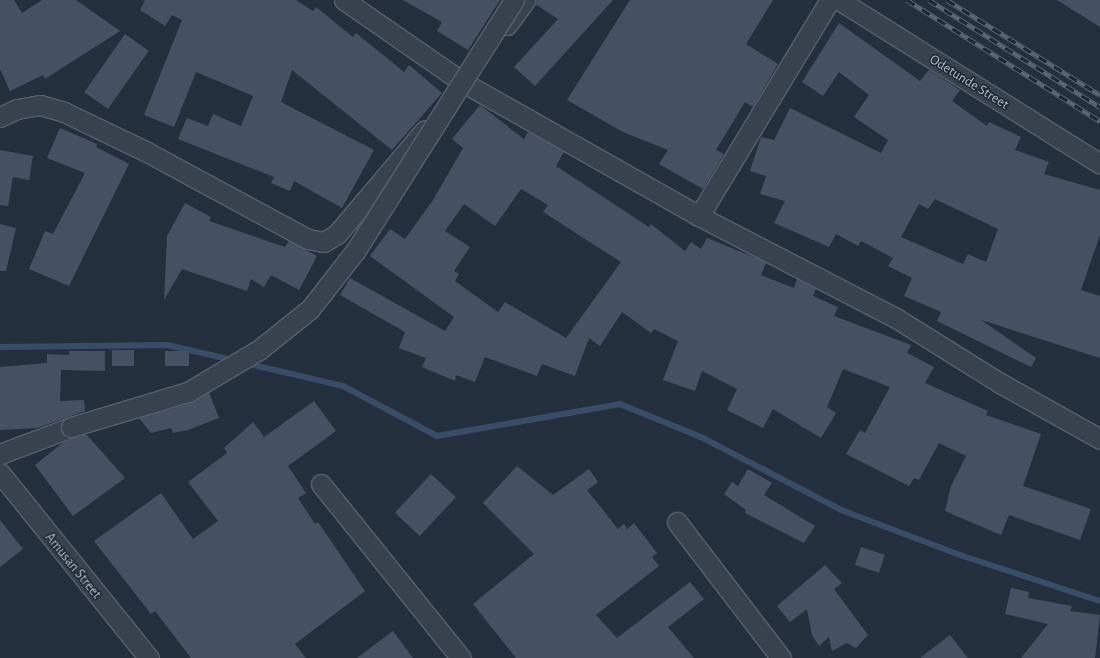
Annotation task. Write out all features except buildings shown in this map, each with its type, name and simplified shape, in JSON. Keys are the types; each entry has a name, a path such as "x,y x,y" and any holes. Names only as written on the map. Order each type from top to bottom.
{"street":[{"path":"344,0 464,83 699,216 896,318 1000,383 1100,439"},
{"path":"0,454 71,427 188,392 260,349 310,309 356,250 514,0"},
{"path":"0,117 17,109 40,105 64,112 147,152 308,239 324,242 337,234 464,83 525,0"},
{"path":"699,216 830,0"},
{"name":"Odetunde Street","path":"839,0 1100,164"},
{"name":"Amusan Street","path":"0,473 148,658"},
{"path":"321,484 462,658"},
{"path":"677,522 780,658"}],"waterway":[{"path":"0,347 167,345 233,360"},
{"path":"245,363 343,386 437,436 620,404 701,437 841,510 963,556 1100,601"}],"railway":[{"path":"907,0 1100,121"},
{"path":"929,0 1100,107"},
{"path":"947,0 1100,95"}]}
